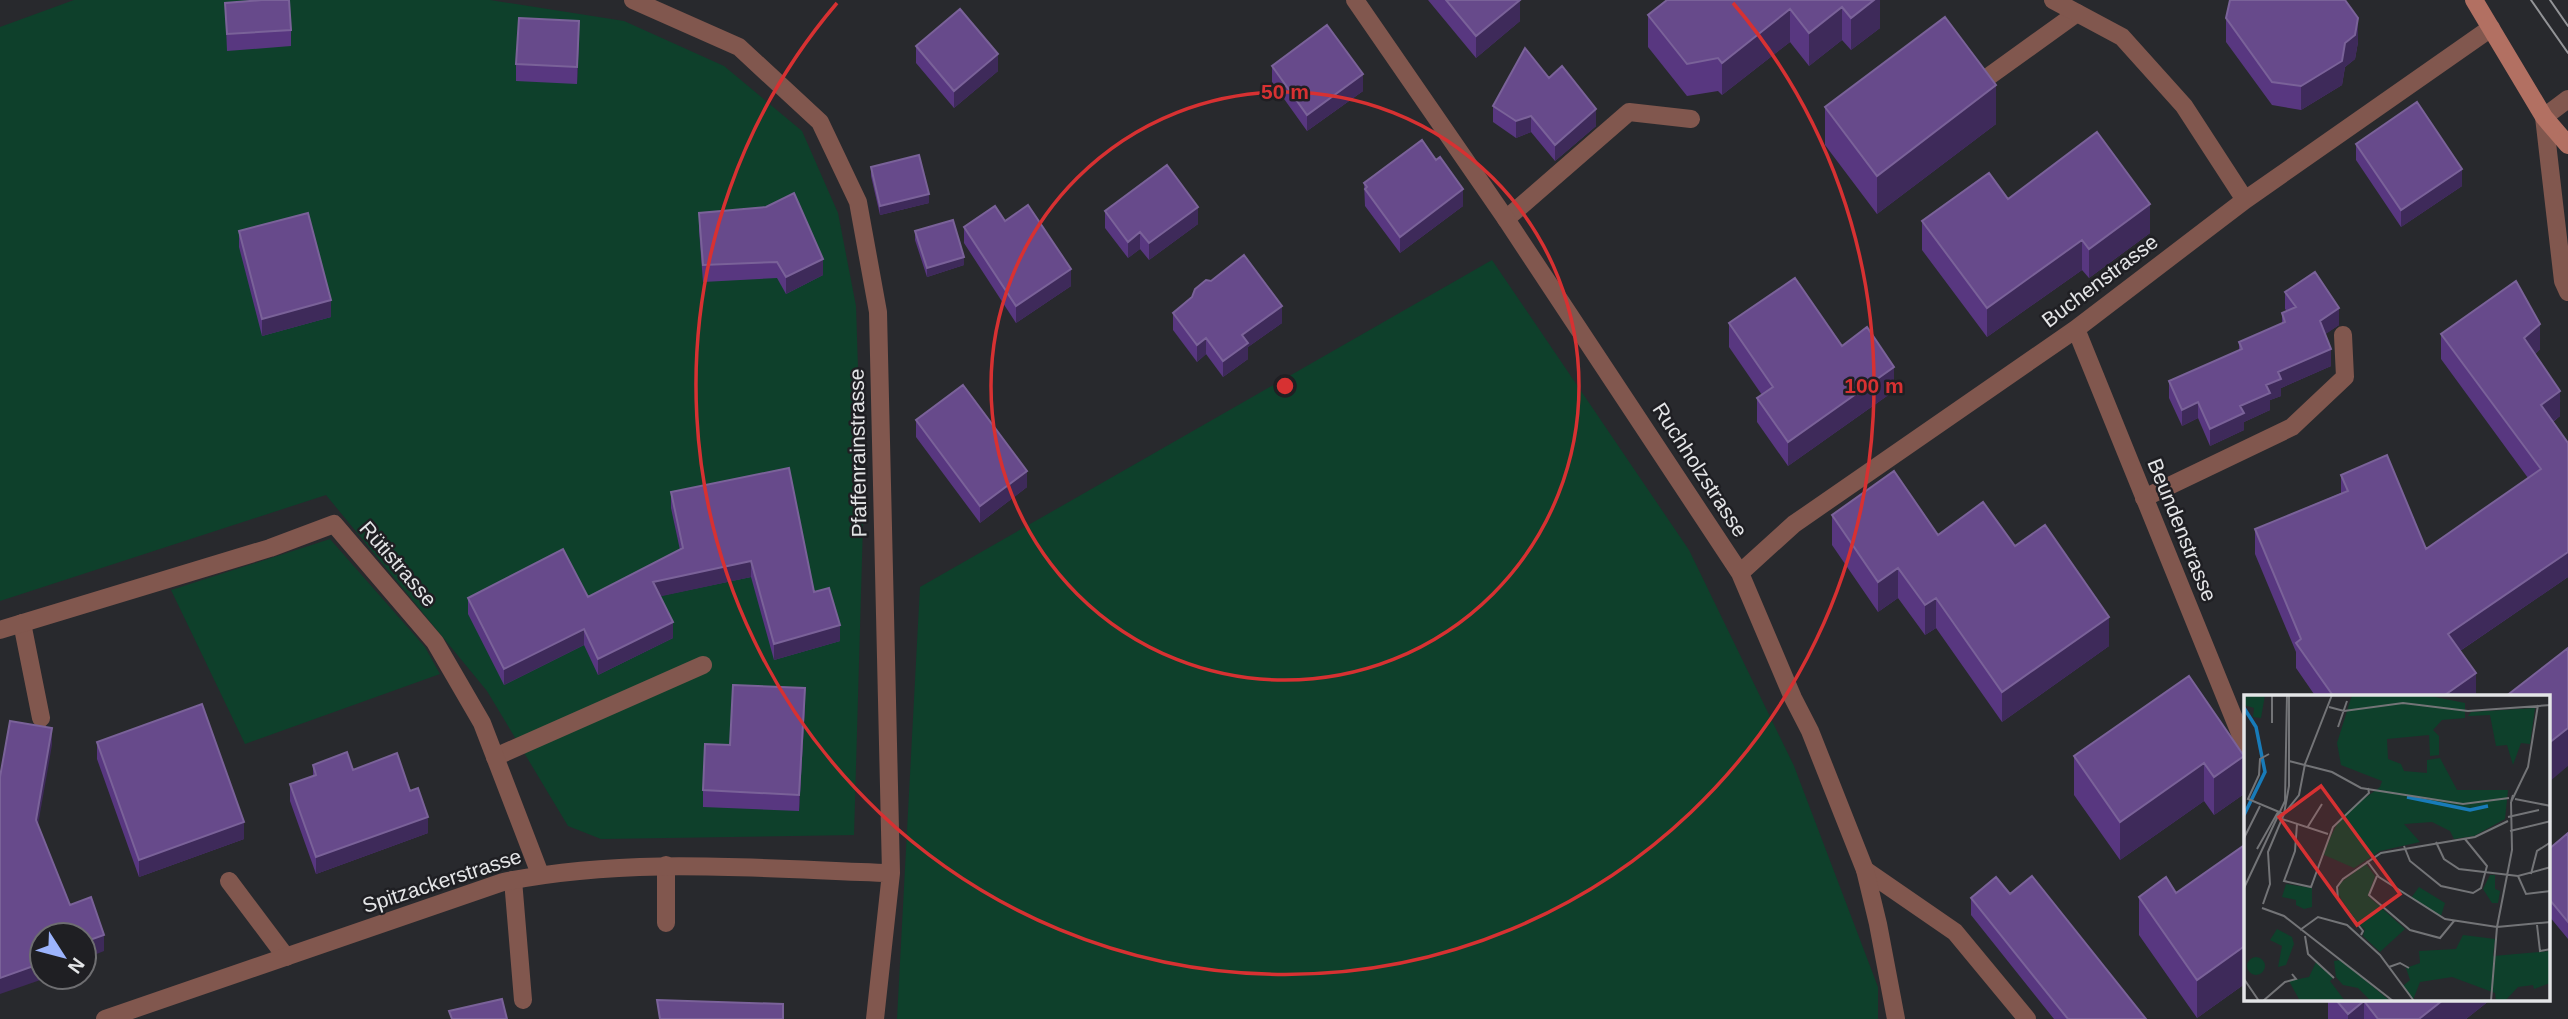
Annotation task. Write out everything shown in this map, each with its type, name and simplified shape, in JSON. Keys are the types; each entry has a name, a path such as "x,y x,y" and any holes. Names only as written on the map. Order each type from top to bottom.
{"main road":[{"path":"2474,0 2544,117 2568,145"}],"street":[{"name":"Pfaffenrainstrasse","path":"633,0 739,47 820,121 858,202 878,312 891,873 875,1019"},
{"name":"Ruchholzstrasse","path":"1355,0 1506,219 1740,573 1793,698 1810,731 1865,870 1896,1019"},
{"path":"2053,0 2122,37 2185,106 2245,200"},
{"path":"1988,77 2077,13"},
{"name":"Buchenstrasse","path":"1740,573 1794,524 2076,329 2245,200 2490,28"},
{"path":"2566,286 2544,117 2568,99"},
{"path":"1506,219 1629,112 1691,119"},
{"name":"Beundenstrasse","path":"2076,329 2244,743"},
{"path":"2144,498 2292,427 2345,377 2343,335"},
{"name":"Rütistrasse","path":"0,630 270,548 334,524 435,642 482,723 540,874"},
{"path":"22,623 41,718"},
{"path":"495,757 703,665"},
{"name":"Spitzackerstrasse","path":"105,1019 513,880 540,874 636,865 891,873"},
{"path":"666,865 666,923"},
{"path":"1865,870 1955,932 2027,1019"},
{"path":"513,880 523,1000"},
{"path":"229,881 286,957"}],"green space":[{"path":"74,0 490,0 624,21 724,66 802,131 838,213 856,306 863,524 854,835 601,839 568,826 487,691 326,495 0,601 0,27"},
{"path":"1492,260 1689,550 1794,766 1878,987 1878,1019 897,1019 920,587"},
{"path":"330,539 425,647 440,674 245,744 171,590"}],"building":[{"path":"289,0 291,30 227,34 225,3"},
{"path":"1446,0 1520,0 1476,36"},
{"path":"1667,0 1874,0 1851,18 1842,7 1809,33 1790,9 1722,63 1718,58 1687,64 1648,15"},
{"path":"2230,0 2345,0 2358,18 2355,35 2345,43 2342,61 2301,86 2272,82 2226,18"},
{"path":"960,9 998,54 954,91 916,46"},
{"path":"1945,17 1996,85 1877,176 1825,107"},
{"path":"519,18 579,21 577,67 516,64"},
{"path":"1327,25 1363,74 1307,115 1272,66"},
{"path":"1525,48 1549,78 1562,66 1596,109 1555,145 1531,116 1516,121 1493,106"},
{"path":"2417,102 2462,169 2401,210 2356,144"},
{"path":"2097,132 2150,204 2089,249 2082,240 1987,308 1922,221 1989,173 2008,199"},
{"path":"1422,140 1436,160 1440,157 1463,189 1400,237 1365,189 1367,187 1364,183"},
{"path":"919,155 929,194 880,206 871,167"},
{"path":"1167,165 1198,207 1149,243 1140,232 1128,242 1105,211"},
{"path":"794,193 823,259 786,277 777,262 703,265 699,213 766,207"},
{"path":"1028,205 1071,269 1016,306 964,227 995,206 1005,221"},
{"path":"308,213 331,300 262,319 239,231"},
{"path":"953,220 964,257 927,268 915,231"},
{"path":"1244,255 1282,306 1242,335 1248,343 1223,361 1206,338 1197,345 1173,313 1192,297 1195,289 1206,280 1211,281"},
{"path":"2315,272 2339,308 2320,321 2331,349 2278,372 2281,379 2266,385 2270,393 2240,406 2244,413 2210,429 2198,402 2182,410 2169,381 2242,349 2239,342 2285,322 2282,313 2296,307 2285,292"},
{"path":"1795,278 1842,346 1867,327 1894,367 1788,442 1757,398 1773,387 1729,323"},
{"path":"2516,281 2540,324 2524,338 2560,391 2541,405 2568,443 2568,552 2448,634 2476,673 2445,695 2333,695 2296,643 2301,639 2255,529 2348,491 2341,475 2387,455 2426,549 2541,469 2441,334"},
{"path":"963,385 1027,471 980,506 916,420"},
{"path":"789,468 814,592 829,588 840,625 774,644 751,561 653,582 673,622 598,659 584,629 504,669 468,598 563,549 588,597 683,548 671,492"},
{"path":"1894,471 1938,535 1983,502 2015,546 2045,525 2109,617 2002,692 1936,598 1925,605 1898,568 1878,582 1832,515"},
{"path":"2568,648 2568,728 2550,742 2550,695 2508,695"},
{"path":"2189,676 2244,756 2214,777 2204,763 2120,822 2074,756"},
{"path":"733,685 805,688 799,795 703,790 705,744 730,745"},
{"path":"202,704 244,822 139,860 97,742"},
{"path":"10,721 52,728 36,820 70,905 91,897 104,935 98,937 98,921 28,921 28,968 0,978 0,777"},
{"path":"347,752 353,770 397,753 410,791 418,788 428,817 316,857 290,784 316,775 313,765"},
{"path":"2568,833 2568,922 2550,900 2550,848"},
{"path":"2244,845 2244,946 2197,980 2139,897 2166,877 2176,893"},
{"path":"2032,876 2146,1019 2068,1019 1971,898 1996,877 2010,894"},
{"path":"502,999 507,1019 452,1019 449,1011"},
{"path":"657,1000 783,1004 783,1019 660,1019"},
{"path":"2338,1002 2363,1002 2348,1014"},
{"path":"2365,1002 2440,1002 2419,1019 2378,1019"}],"tram line":[{"path":"2531,0 2568,53"},
{"path":"2550,0 2568,26"}]}
